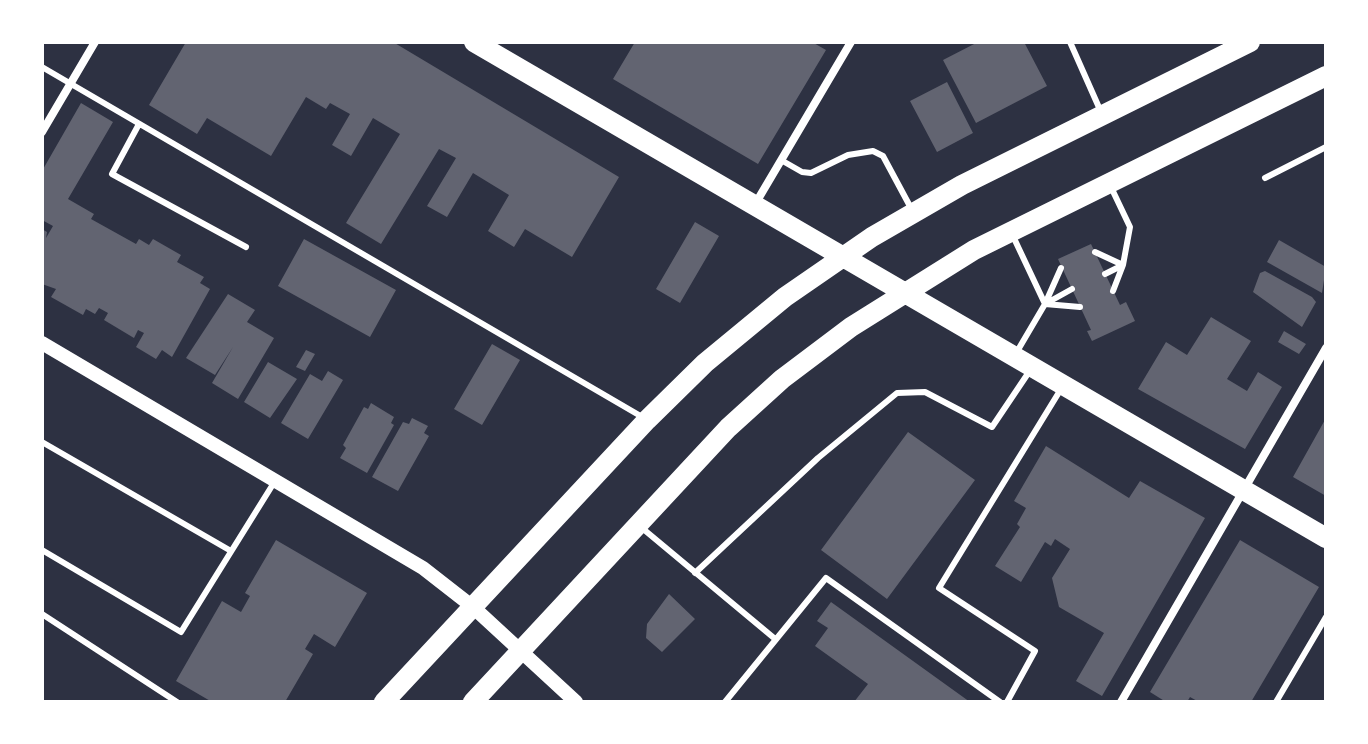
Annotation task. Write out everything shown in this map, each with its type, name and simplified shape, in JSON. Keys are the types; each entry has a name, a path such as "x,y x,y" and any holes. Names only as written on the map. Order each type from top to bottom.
{"main road":[{"path":"474,42 1326,538"},
{"path":"384,702 647,420 742,331 841,258 914,213 1250,42"},
{"path":"473,702 637,524 756,402 814,355 902,293 1010,231 1326,76"}],"street":[{"path":"42,132 95,42"},
{"path":"753,207 851,42"},
{"path":"42,343 423,568 521,649 576,702"},
{"path":"1121,702 1326,350"}],"lane":[{"path":"1070,42 1102,115"},
{"path":"42,67 647,420"},
{"path":"139,124 112,174 246,247"},
{"path":"1265,178 1326,147"},
{"path":"781,160 802,172 811,173 848,155 873,151 883,156 914,213"},
{"path":"1109,182 1130,227 1123,265 1113,291"},
{"path":"1010,231 1045,304"},
{"path":"1095,252 1123,265"},
{"path":"1105,274 1123,265"},
{"path":"1013,358 1045,304 1061,268"},
{"path":"1045,304 1072,289"},
{"path":"1045,304 1080,307"},
{"path":"695,573 818,458 897,393 925,392 992,427 1032,368"},
{"path":"1007,702 1035,651 939,588 1063,386"},
{"path":"42,442 231,551"},
{"path":"42,550 181,632 275,480"},
{"path":"637,524 774,638"},
{"path":"725,702 774,638 826,578 1000,702"},
{"path":"42,614 177,702"},
{"path":"1276,702 1326,617"}],"building":[{"path":"186,42 393,42 619,177 572,257 525,229 514,247 488,231 509,195 473,173 447,217 427,206 456,158 439,149 381,244 346,223 400,134 373,118 351,156 332,145 350,114 330,103 326,109 306,97 271,156 207,118 197,134 149,105"},
{"path":"635,42 812,42 826,50 758,164 613,79"},
{"path":"978,42 1024,42 1047,86 976,123 943,60"},
{"path":"947,82 973,133 937,152 910,101"},
{"path":"81,103 113,122 68,199 94,214 91,219 136,244 139,239 149,245 153,239 181,255 177,262 204,277 200,283 210,289 172,357 162,350 156,359 136,347 144,333 138,330 134,338 104,320 108,313 99,308 95,314 86,309 83,315 51,297 56,289 42,284 42,229 47,232 46,238 53,226 42,220 42,171"},
{"path":"695,222 719,236 680,303 656,289"},
{"path":"304,239 396,290 370,337 278,286"},
{"path":"1279,240 1326,267 1322,293 1267,262"},
{"path":"1091,244 1120,305 1126,302 1135,321 1092,341 1087,331 1091,330 1058,259"},
{"path":"1265,271 1316,302 1302,327 1253,292 1260,273"},
{"path":"228,294 255,310 247,322 274,338 238,399 212,383 233,347 215,375 186,358"},
{"path":"1211,317 1251,341 1227,379 1247,391 1258,372 1282,387 1245,449 1138,389 1166,342 1187,355"},
{"path":"1284,331 1306,344 1299,354 1278,342"},
{"path":"492,344 520,360 482,425 454,409"},
{"path":"306,350 315,354 305,371 296,367"},
{"path":"268,362 297,379 270,418 244,402"},
{"path":"328,371 343,380 308,439 281,423 310,374 322,381"},
{"path":"371,403 394,417 391,423 394,425 367,473 340,458 346,448 343,445 364,407 368,409"},
{"path":"412,418 428,426 424,433 429,436 398,491 372,477 403,422 409,424"},
{"path":"1326,418 1326,496 1293,477"},
{"path":"908,432 975,480 887,599 821,550"},
{"path":"1046,446 1129,498 1140,481 1205,518 1102,696 1076,681 1104,633 1059,607 1052,578 1070,549 1055,539 1051,546 1045,542 1021,582 995,566 1020,527 1017,524 1026,508 1014,501"},
{"path":"276,540 367,593 335,647 314,634 305,649 313,654 285,702 212,702 176,681 222,601 241,612 250,596 245,593"},
{"path":"1240,540 1319,587 1251,702 1199,702 1190,697 1187,702 1166,702 1150,692"},
{"path":"669,594 695,619 662,652 646,638 647,624"},
{"path":"831,602 970,702 854,702 868,684 815,646 828,628 817,621"}]}
